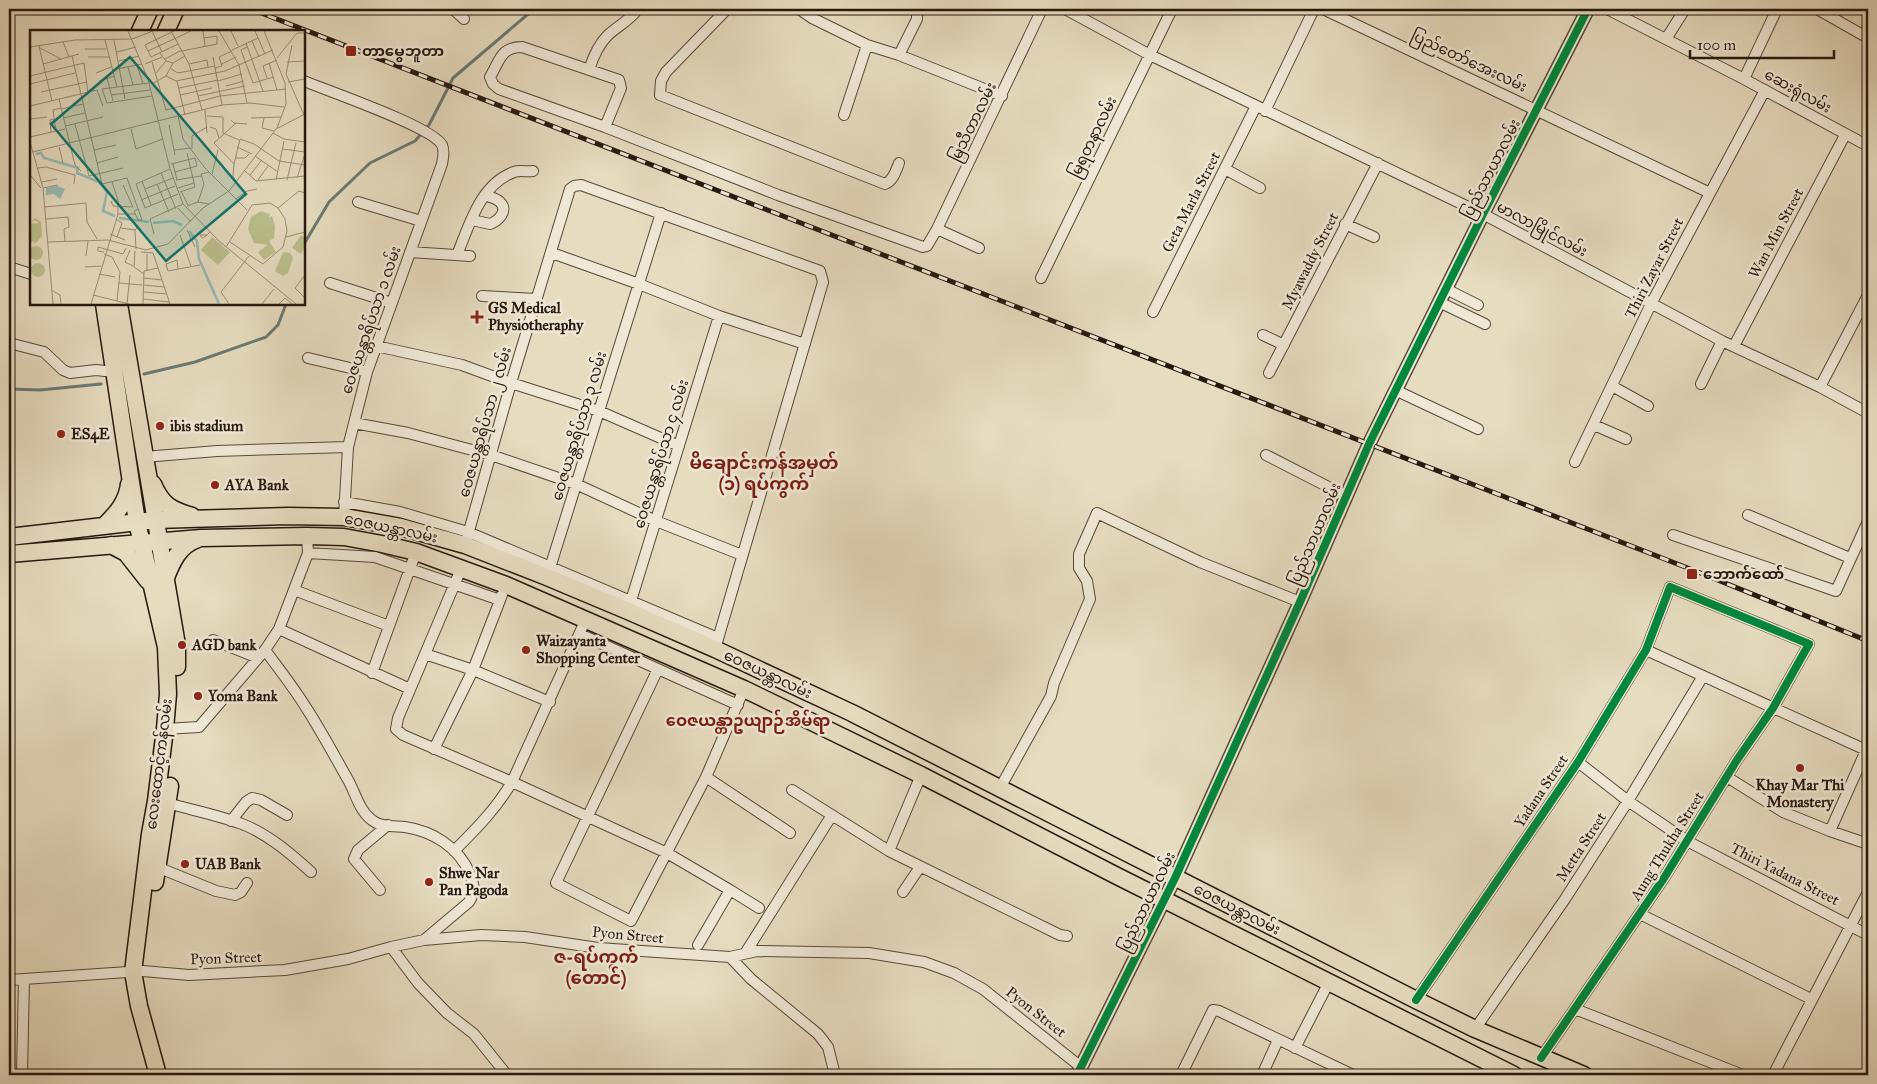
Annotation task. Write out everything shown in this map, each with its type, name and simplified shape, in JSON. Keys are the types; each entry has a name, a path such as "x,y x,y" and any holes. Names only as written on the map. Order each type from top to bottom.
{"main road":[{"path":"140,30 150,9"},
{"path":"166,30 176,9"},
{"name":"လေးထောင့်ကန်လမ်း","path":"104,305 137,522 142,543 158,582"},
{"name":"လေးထောင့်ကန်လမ်း","path":"119,305 159,541 158,582 166,647 171,729 167,803 156,835 157,867 144,928"},
{"path":"145,461 158,496 167,506 201,519"},
{"path":"104,526 120,509 128,495 131,474"},
{"name":"ဝေဇယန္တာလမ်း","path":"9,537 155,520 288,516 344,509 376,522 431,534 466,539 549,571 717,643 1416,1000 1475,1029 1582,1075"},
{"path":"421,553 431,534"},
{"name":"ဝေဇယန္တာလမ်း","path":"9,554 201,538 308,536 344,537 421,553 506,585 583,626 744,689 921,775 1514,1075"},
{"path":"111,545 126,554 158,582 176,555 193,540 201,538"},
{"path":"840,735 852,713"},
{"name":"လေးထောင့်ကန်လမ်း","path":"158,1075 139,1006 138,972 156,835 158,794 171,729"},
{"name":"လေးထောင့်ကန်လမ်း","path":"138,972 168,1075"}],"street":[{"path":"453,9 464,19"},
{"path":"589,70 593,57 603,42 638,9"},
{"path":"726,9 666,72 661,81 660,94 885,184 889,182 899,163"},
{"path":"799,9 812,18 866,45 899,55 1002,96"},
{"path":"899,55 915,14 922,9"},
{"name":"မြသီတာလမ်း","path":"605,127 778,195 923,247 927,246 1002,96 1042,9"},
{"name":"မာလာမြိုင်လမ်း","path":"1065,9 1260,109 1483,214 1722,341 1868,413"},
{"name":"မြရတနာလမ်း","path":"1041,278 1172,9"},
{"name":"Geta Marla Street","path":"1153,312 1224,169 1260,109 1314,9"},
{"name":"ပြည်တော်အေးလမ်း","path":"1323,9 1710,193"},
{"name":"ပြည်သာယာလမ်း","path":"1079,1071 1175,878 1300,602 1366,450 1483,214 1588,9"},
{"name":"ဆေးရုံလမ်း","path":"1607,9 1744,79 1868,146"},
{"path":"1666,39 1685,9"},
{"path":"1744,79 1777,9"},
{"path":"1817,9 1868,38"},
{"path":"844,115 866,45"},
{"path":"522,46 619,80 621,88 605,127 499,89 493,84 490,76 506,50 522,46"},
{"name":"ဝေဇယန္တာရိပ်သာ ၁ လမ်း","path":"305,81 412,125 442,144 444,152 442,164 367,372 348,447 344,509"},
{"name":"Thiri Zayar Street","path":"1574,462 1594,425 1651,304 1764,90"},
{"name":"Wan Min Street","path":"1734,346 1845,135"},
{"name":"Myawaddy Street","path":"1269,373 1378,163"},
{"path":"1224,169 1260,188"},
{"path":"457,255 485,195 503,178 515,172 533,172"},
{"name":"ဝေဇယန္တာရိပ်သာ ၂ လမ်း","path":"466,539 570,189 581,185 661,213"},
{"path":"472,220 490,224 500,218 503,207 499,201 485,195"},
{"path":"358,202 421,221"},
{"path":"661,213 820,271 823,282 717,643"},
{"name":"ဝေဇယန္တာရိပ်သာ ၃ လမ်း","path":"549,571 661,213"},
{"path":"1345,224 1374,237"},
{"path":"937,229 979,248"},
{"path":"410,252 470,256"},
{"path":"552,253 639,284 719,316 805,344"},
{"path":"9,267 30,274"},
{"path":"330,284 392,303"},
{"path":"1446,289 1478,305"},
{"path":"1820,388 1868,295"},
{"path":"482,296 537,299"},
{"path":"1439,302 1484,324"},
{"name":"ဝေဇယန္တာရိပ်သာ ၄ လမ်း","path":"629,606 719,316"},
{"path":"1263,335 1284,345"},
{"path":"1702,384 1722,341"},
{"path":"9,343 44,352 63,370 70,373 96,370 114,372"},
{"path":"376,346 462,365 599,411 679,446"},
{"path":"308,358 367,372"},
{"path":"1612,386 1648,406"},
{"path":"1395,390 1478,429"},
{"path":"354,423 408,433 491,455 576,484 656,521 742,555"},
{"path":"1594,425 1626,439"},
{"path":"145,461 217,451 348,447"},
{"path":"1266,455 1346,496"},
{"path":"344,509 400,512 466,539"},
{"path":"1000,788 1051,696 1054,683 1090,599 1087,581 1079,568 1079,554 1097,513 1200,562 1300,602"},
{"path":"1748,515 1850,558"},
{"path":"1673,535 1832,590 1838,589 1850,558 1868,521"},
{"path":"171,729 199,726 261,654 279,630 308,553 308,536"},
{"path":"308,553 375,557 500,600"},
{"path":"372,673 411,570 421,553"},
{"path":"461,569 398,718 396,729 403,735 512,782 667,853 759,908"},
{"path":"434,749 473,670 506,585"},
{"name":"Yadana Street","path":"1416,1000 1578,762 1646,650 1670,587 1809,644"},
{"path":"294,590 389,626"},
{"path":"454,851 483,824 499,804 512,782 583,626 658,669 738,704"},
{"path":"279,630 410,689"},
{"path":"213,640 261,654 289,681 348,780 364,814 376,823 418,829 436,836 454,851 466,865 475,887 474,894 469,902 424,940"},
{"name":"Aung Thukha Street","path":"1541,1058 1640,914 1773,708 1809,644"},
{"path":"1646,650 1773,708 1867,747 1864,768 1830,831"},
{"path":"425,654 473,670 550,702"},
{"path":"658,669 556,884 631,921 706,777 744,689"},
{"name":"Metta Street","path":"1475,1029 1565,899 1628,801 1703,676"},
{"name":"Thiri Yadana Street","path":"1578,762 1628,801 1687,841 1868,935"},
{"path":"889,851 921,775"},
{"path":"706,777 790,833"},
{"path":"1727,778 1783,812 1868,844"},
{"path":"792,790 889,851 1067,936"},
{"path":"231,821 246,802 252,798 261,800 287,815"},
{"path":"167,803 248,827 289,852 311,872"},
{"path":"746,952 832,815"},
{"path":"380,890 354,860 358,850 388,825"},
{"path":"157,867 216,891 235,895 241,892 247,883"},
{"path":"903,892 920,867"},
{"path":"698,945 730,890"},
{"path":"1773,1075 1868,892"},
{"path":"1640,914 1812,999"},
{"name":"Pyon Street","path":"9,980 138,972 189,975 285,970 340,961 424,940 481,935 502,935 606,949 730,957 746,952 868,953 924,962 954,973 983,989 1079,1071"},
{"path":"391,947 418,983 447,1013 474,1034 507,1075"},
{"path":"730,957 751,979 818,1034 828,1047 835,1075"},
{"path":"22,1075 24,979"},
{"path":"1295,1048 1328,982"},
{"path":"1575,1009 1743,1075"},
{"path":"1181,1075 1213,1010 1219,1011 1353,1075"},
{"path":"1262,1075 1278,1040"}],"waterway":[{"path":"305,242 329,202 370,163 415,141 429,125 453,78 534,9"},
{"path":"144,374 195,362 266,337 278,325 286,305"},
{"path":"9,389 40,390 101,384"}],"railway":[{"path":"251,9 305,30"},
{"path":"305,30 1698,572 1868,641"}],"cycle path":[{"path":"1077,1075 1175,878 1369,444 1483,214 1588,9"},
{"path":"1416,1000 1578,762 1646,650 1670,587 1809,644 1773,708 1737,760 1664,878 1541,1058"}],"place":[{"name":"တာမွေဘူတာ","path":"351,51"},
{"name":"GS Medical Physiotheraphy","path":"477,317"},
{"name":"ibis stadium","path":"160,426"},
{"name":"ES4E","path":"61,434"},
{"name":"AYA Bank","path":"215,485"},
{"name":"ဘောက်ထော်","path":"1692,574"},
{"name":"AGD bank","path":"182,645"},
{"name":"Waizayanta Shopping Center","path":"526,650"},
{"name":"Yoma Bank","path":"198,696"},
{"name":"Khay Mar Thi Monastery","path":"1800,768"},
{"name":"UAB Bank","path":"185,864"},
{"name":"Shwe Nar Pan Pagoda","path":"429,882"}],"district":[{"name":"မိချောင်းကန်အမှတ် (၁) ရပ်ကွက်","path":"764,473"},
{"name":"ဝေဇယန္တာဥယျာဉ်အိမ်ရာ","path":"748,720"},
{"name":"ဇ-ရပ်ကွက် (တောင်)","path":"596,968"}]}
